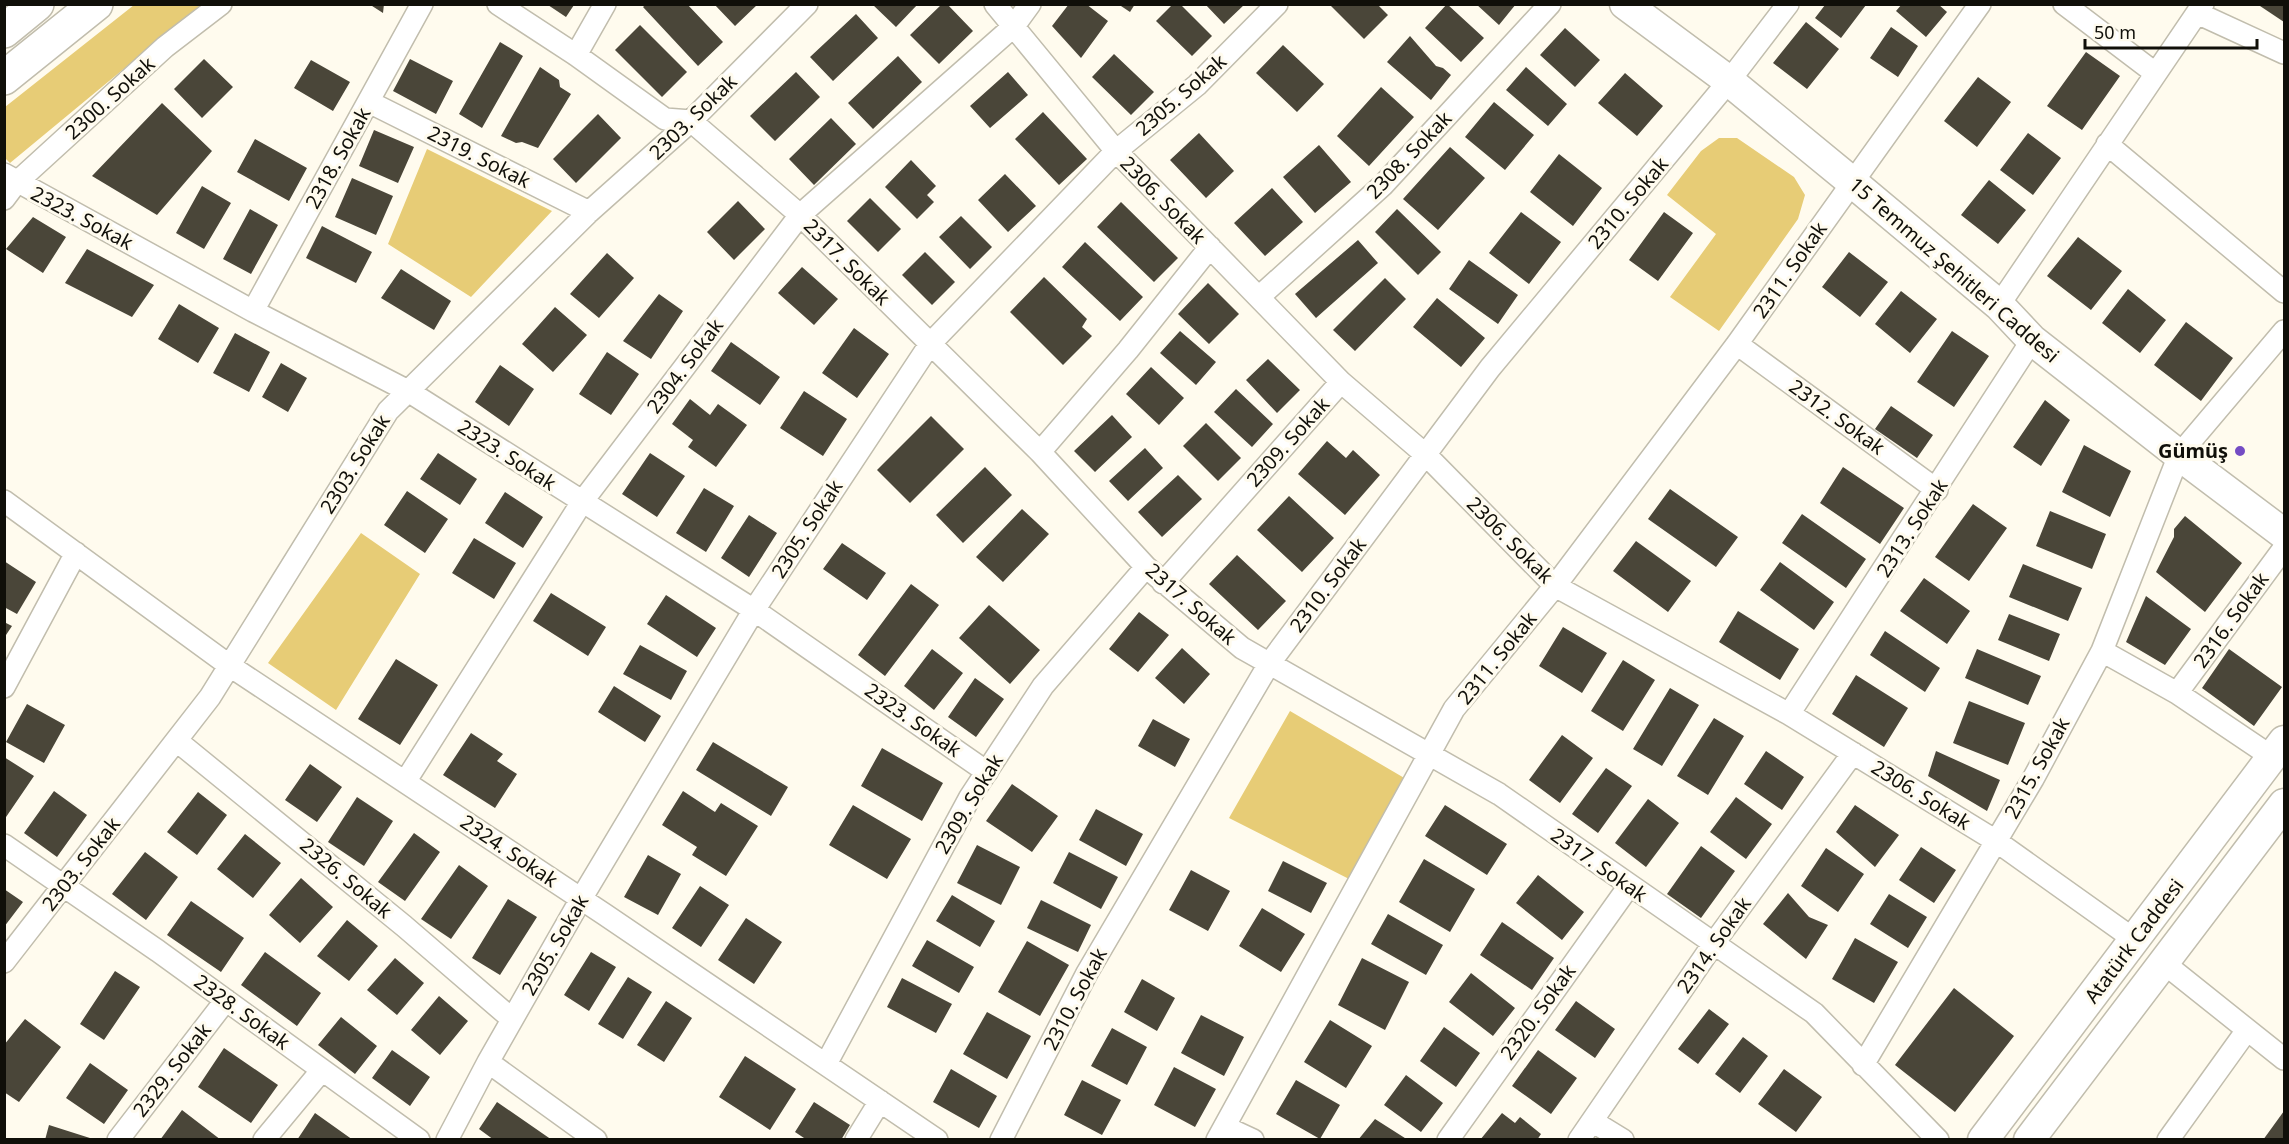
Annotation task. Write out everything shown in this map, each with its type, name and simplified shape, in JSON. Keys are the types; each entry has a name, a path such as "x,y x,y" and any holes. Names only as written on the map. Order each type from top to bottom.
{"highway":[{"path":"4,32 37,4"},
{"path":"4,78 96,4"}],"main road":[{"name":"15 Temmuz Şehitleri Caddesi","path":"1626,4 1729,81 1852,182 1999,305 2032,340 2284,534"},
{"name":"Atatürk Caddesi","path":"1983,1140 2278,749"},
{"name":"Atatürk Caddesi","path":"2029,1140 2165,964 2284,804"}],"street":[{"name":"2300. Sokak","path":"8,185 165,47 221,4"},
{"name":"2318. Sokak","path":"253,311 422,4"},
{"path":"498,4 576,55 665,119 691,121"},
{"path":"576,55 605,4"},
{"name":"2303. Sokak","path":"4,962 210,697 388,411 589,212 691,121 807,4"},
{"name":"2306. Sokak","path":"995,4 1116,151 1341,382 1426,455 1555,586 1790,714 1996,841 2135,940"},
{"name":"2304. Sokak","path":"405,782 582,502 800,215 1014,26 1030,4"},
{"name":"2305. Sokak","path":"447,1140 488,1062 581,899 754,610 930,344 1116,151 1197,85 1277,4"},
{"name":"2308. Sokak","path":"1259,297 1383,184 1550,4"},
{"name":"2310. Sokak","path":"1001,1140 1087,973 1269,664 1490,368 1729,81 1788,4"},
{"name":"2311. Sokak","path":"1221,1133 1454,709 1555,586 1737,344 1980,4"},
{"path":"2064,4 2154,73"},
{"path":"1999,305 2154,73 2200,9 2284,53"},
{"name":"2319. Sokak","path":"369,102 589,212"},
{"name":"2317. Sokak","path":"691,121 800,215 1040,452 1146,567 1242,648 1498,794 1814,1013 1938,1140"},
{"path":"2107,144 2284,292"},
{"name":"2323. Sokak","path":"8,185 408,392 754,610 987,772"},
{"path":"1040,452 1128,350 1210,248"},
{"name":"2315. Sokak","path":"1863,1065 1996,841 2102,651 2179,455 2284,331"},
{"name":"2313. Sokak","path":"1790,714 2032,340"},
{"name":"2312. Sokak","path":"1737,344 1937,490"},
{"name":"2309. Sokak","path":"1163,583 1341,382"},
{"name":"2324. Sokak","path":"4,501 230,666 581,899 937,1140"},
{"name":"2316. Sokak","path":"2177,693 2284,548"},
{"path":"4,687 76,553"},
{"name":"2309. Sokak","path":"826,1064 970,797 1043,686 1146,567"},
{"path":"2102,651 2278,749"},
{"name":"2326. Sokak","path":"177,741 404,926 512,1019"},
{"name":"2314. Sokak","path":"1579,1140 1714,943 1853,753"},
{"name":"2328. Sokak","path":"4,845 226,1000 419,1140"},
{"name":"2320. Sokak","path":"1448,1140 1629,886"},
{"path":"2165,964 2284,1059"},
{"name":"2329. Sokak","path":"118,1140 226,1000"},
{"path":"2168,1140 2247,1030"},
{"path":"488,1062 596,1140"},
{"path":"264,1140 322,1070"},
{"path":"856,1140 880,1101"},
{"path":"1592,1121 1623,1140"},
{"path":"1221,1133 1253,1140"}],"shaded area":[{"path":"134,5 201,5 10,163 5,158 5,107"},
{"path":"1719,138 1737,138 1794,177 1805,195 1798,219 1719,331 1670,297 1716,234 1667,195 1701,151"},
{"path":"427,149 552,211 471,297 388,244"},
{"path":"361,533 420,574 336,710 268,663"},
{"path":"1290,711 1406,779 1351,880 1229,818"}],"building":[{"path":"369,4 384,4 383,13"},
{"path":"646,4 687,4 723,42 698,66 643,7"},
{"path":"714,4 758,4 735,26"},
{"path":"872,4 918,4 896,27"},
{"path":"942,4 947,4 973,31 939,64 910,35"},
{"path":"1069,4 1086,4 1108,21 1081,58 1052,26"},
{"path":"1118,4 1135,4 1130,12"},
{"path":"1173,4 1180,4 1212,36 1192,56 1156,21"},
{"path":"1205,4 1245,4 1224,24"},
{"path":"1329,4 1377,4 1388,15 1364,39"},
{"path":"1447,4 1484,38 1461,62 1425,28"},
{"path":"1476,4 1516,4 1499,25"},
{"path":"1902,4 1938,4 1947,12 1926,37 1896,11"},
{"path":"2257,4 2284,4 2284,22"},
{"path":"548,5 574,5 566,17"},
{"path":"1825,5 1866,5 1841,38 1815,18"},
{"path":"856,14 878,38 833,81 810,57"},
{"path":"1806,22 1839,49 1807,89 1773,63"},
{"path":"640,25 687,72 662,97 615,50"},
{"path":"1891,27 1918,46 1898,77 1870,58"},
{"path":"1565,28 1600,60 1575,87 1540,55"},
{"path":"1410,36 1436,66 1443,68 1451,75 1431,100 1387,62"},
{"path":"500,42 523,56 482,128 459,114"},
{"path":"1283,45 1324,84 1297,112 1256,73"},
{"path":"2086,52 2120,76 2082,130 2047,106"},
{"path":"1114,54 1154,92 1131,115 1092,77"},
{"path":"898,56 922,82 873,129 848,103"},
{"path":"204,59 233,87 202,118 174,89"},
{"path":"410,59 453,81 436,114 393,91"},
{"path":"311,60 350,82 333,111 294,88"},
{"path":"540,67 559,80 560,87 571,94 538,148 522,142 516,143 501,136"},
{"path":"1526,67 1567,104 1548,126 1506,90"},
{"path":"796,72 820,97 775,141 750,116"},
{"path":"1008,72 1028,95 990,128 970,106"},
{"path":"1625,73 1663,106 1637,136 1598,103"},
{"path":"1978,77 2011,102 1977,147 1944,121"},
{"path":"1381,87 1414,117 1369,166 1337,136"},
{"path":"1494,102 1534,135 1505,170 1465,137"},
{"path":"162,103 212,151 157,215 92,176"},
{"path":"1043,112 1087,159 1059,185 1015,139"},
{"path":"598,114 621,138 576,183 553,159"},
{"path":"831,118 856,144 814,185 789,159"},
{"path":"374,130 414,147 398,183 359,166"},
{"path":"1199,133 1234,171 1206,198 1170,160"},
{"path":"2028,133 2061,158 2033,195 2000,170"},
{"path":"255,139 307,168 289,201 237,172"},
{"path":"1319,145 1351,182 1315,213 1283,177"},
{"path":"1450,147 1485,178 1438,230 1403,199"},
{"path":"1559,154 1602,188 1573,226 1530,192"},
{"path":"911,160 936,186 927,195 934,202 917,219 885,187"},
{"path":"1005,174 1036,206 1008,232 978,200"},
{"path":"352,178 393,196 376,235 335,217"},
{"path":"1989,180 2026,210 1998,244 1961,215"},
{"path":"202,186 231,203 204,249 176,233"},
{"path":"1272,188 1303,222 1265,256 1234,223"},
{"path":"870,198 901,229 878,252 847,221"},
{"path":"738,201 765,229 734,260 707,232"},
{"path":"1121,202 1178,258 1154,282 1097,227"},
{"path":"250,209 278,225 251,274 223,259"},
{"path":"1397,209 1441,252 1418,275 1375,232"},
{"path":"1521,212 1561,242 1529,284 1489,253"},
{"path":"1664,212 1693,233 1658,281 1629,260"},
{"path":"961,216 992,247 970,269 939,237"},
{"path":"33,217 66,237 43,273 6,249"},
{"path":"322,226 372,252 356,283 306,258"},
{"path":"2078,237 2122,271 2091,310 2047,276"},
{"path":"1358,240 1378,263 1316,318 1295,294"},
{"path":"1085,242 1143,297 1120,321 1062,267"},
{"path":"87,249 154,285 132,317 65,283"},
{"path":"925,252 955,282 932,305 902,275"},
{"path":"1849,252 1888,282 1860,317 1822,287"},
{"path":"607,253 634,278 599,318 570,294"},
{"path":"1469,260 1518,295 1498,324 1449,289"},
{"path":"802,267 838,299 814,325 778,293"},
{"path":"401,269 451,301 434,330 381,298"},
{"path":"1044,277 1087,319 1082,327 1092,336 1063,365 1010,312"},
{"path":"1385,278 1406,299 1355,351 1333,330"},
{"path":"1208,283 1239,314 1209,344 1178,314"},
{"path":"2128,289 2166,320 2140,353 2102,323"},
{"path":"1901,291 1937,319 1910,353 1875,324"},
{"path":"659,294 683,311 651,359 623,341"},
{"path":"1437,298 1485,338 1461,367 1413,327"},
{"path":"179,304 219,328 198,363 158,339"},
{"path":"555,307 587,335 553,372 522,344"},
{"path":"2186,322 2233,358 2201,401 2154,365"},
{"path":"854,328 889,354 857,398 822,373"},
{"path":"1180,331 1216,362 1196,385 1160,353"},
{"path":"1952,331 1989,356 1954,407 1917,382"},
{"path":"235,333 270,352 249,392 213,373"},
{"path":"731,342 780,377 760,405 711,371"},
{"path":"607,352 639,374 611,415 579,394"},
{"path":"1268,359 1300,390 1277,413 1246,380"},
{"path":"281,363 307,378 288,412 262,397"},
{"path":"500,365 534,389 509,426 475,402"},
{"path":"1151,367 1184,398 1159,425 1126,394"},
{"path":"1236,389 1273,424 1252,447 1214,412"},
{"path":"804,391 847,419 823,456 780,428"},
{"path":"690,399 710,415 718,404 747,425 716,467 688,447 693,440 672,424"},
{"path":"2045,400 2070,420 2041,466 2013,447"},
{"path":"1891,406 1933,435 1917,458 1875,429"},
{"path":"1112,415 1132,437 1095,472 1074,451"},
{"path":"931,416 964,449 910,503 877,470"},
{"path":"1206,423 1241,458 1218,481 1183,446"},
{"path":"1327,441 1346,458 1353,450 1380,475 1345,515 1298,474"},
{"path":"2084,445 2131,471 2110,517 2062,492"},
{"path":"1145,448 1163,468 1128,501 1109,481"},
{"path":"438,453 477,479 460,505 420,479"},
{"path":"650,453 685,476 657,517 622,494"},
{"path":"985,467 1012,495 963,543 936,515"},
{"path":"1843,467 1904,508 1880,544 1820,503"},
{"path":"1178,475 1202,499 1162,537 1138,512"},
{"path":"704,488 734,506 706,552 676,533"},
{"path":"1670,489 1738,537 1716,567 1648,519"},
{"path":"407,491 448,519 425,553 384,525"},
{"path":"505,492 543,517 523,548 485,523"},
{"path":"1289,496 1334,538 1302,572 1257,530"},
{"path":"1973,504 2007,528 1969,581 1935,557"},
{"path":"1022,509 1049,534 1003,582 976,557"},
{"path":"2050,511 2106,534 2092,569 2036,546"},
{"path":"1802,514 1866,559 1846,588 1782,543"},
{"path":"749,515 777,533 749,577 721,558"},
{"path":"2185,516 2242,563 2205,612 2156,572 2174,537 2174,529"},
{"path":"474,538 516,563 494,599 452,573"},
{"path":"1636,541 1691,581 1668,612 1613,571"},
{"path":"842,543 886,573 867,600 823,569"},
{"path":"1237,555 1286,601 1258,630 1209,584"},
{"path":"4,561 36,582 17,614 4,607"},
{"path":"1780,562 1834,602 1814,630 1760,590"},
{"path":"2023,564 2082,588 2068,621 2009,597"},
{"path":"1924,578 1970,611 1947,644 1900,611"},
{"path":"911,584 939,605 885,676 858,655"},
{"path":"551,593 606,627 588,656 533,621"},
{"path":"666,595 716,628 697,657 647,624"},
{"path":"2146,596 2191,629 2165,665 2126,642"},
{"path":"989,605 1040,650 1010,684 959,638"},
{"path":"1738,611 1799,649 1780,680 1719,642"},
{"path":"1139,612 1169,635 1138,672 1109,649"},
{"path":"2009,614 2060,634 2049,661 1998,640"},
{"path":"4,622 12,626 4,638"},
{"path":"1563,627 1607,653 1582,693 1539,666"},
{"path":"1885,631 1940,668 1925,692 1870,655"},
{"path":"640,645 687,671 671,700 623,674"},
{"path":"1182,648 1210,674 1184,704 1155,678"},
{"path":"932,649 963,673 934,710 904,686"},
{"path":"1977,649 2041,676 2028,705 1965,678"},
{"path":"2229,649 2282,687 2254,726 2202,688"},
{"path":"396,659 438,685 400,745 358,719"},
{"path":"1623,660 1655,680 1623,731 1591,711"},
{"path":"1856,675 1908,708 1884,747 1832,714"},
{"path":"975,678 1004,699 976,737 948,717"},
{"path":"614,686 661,716 645,742 598,712"},
{"path":"1670,688 1699,705 1662,766 1633,749"},
{"path":"1969,701 2025,723 2008,765 1953,743"},
{"path":"27,704 65,725 44,763 6,742"},
{"path":"1714,718 1744,736 1708,795 1677,776"},
{"path":"1153,719 1190,739 1175,767 1138,746"},
{"path":"471,733 503,754 497,761 517,774 495,808 443,775"},
{"path":"1562,735 1593,758 1560,803 1529,780"},
{"path":"713,742 788,787 771,816 696,770"},
{"path":"882,748 943,783 922,821 861,786"},
{"path":"1766,751 1804,777 1782,810 1744,784"},
{"path":"1936,751 2000,780 1987,811 1928,776"},
{"path":"4,757 34,776 4,820"},
{"path":"310,764 342,787 317,822 285,800"},
{"path":"1606,768 1632,786 1598,833 1572,814"},
{"path":"1012,784 1058,816 1032,852 986,821"},
{"path":"54,791 87,815 57,857 24,833"},
{"path":"683,791 715,812 721,803 758,826 726,876 692,855 697,847 662,825"},
{"path":"198,792 227,815 197,855 167,832"},
{"path":"357,797 393,821 364,866 328,842"},
{"path":"1736,797 1772,824 1746,859 1710,832"},
{"path":"1648,799 1679,823 1646,867 1615,843"},
{"path":"853,805 911,839 887,879 829,845"},
{"path":"1445,805 1507,844 1487,875 1425,836"},
{"path":"1855,805 1899,835 1875,867 1836,832"},
{"path":"1096,809 1143,834 1126,866 1079,840"},
{"path":"414,833 440,852 405,901 378,882"},
{"path":"245,834 281,863 253,898 217,869"},
{"path":"977,845 1020,867 1001,905 957,883"},
{"path":"1701,846 1735,871 1701,918 1667,894"},
{"path":"1921,847 1956,870 1934,903 1899,880"},
{"path":"1826,848 1864,874 1838,912 1801,886"},
{"path":"145,852 178,877 146,920 112,894"},
{"path":"1069,852 1118,877 1101,909 1053,883"},
{"path":"648,855 681,874 658,915 624,897"},
{"path":"1424,859 1475,889 1450,932 1399,902"},
{"path":"1283,861 1327,883 1311,913 1268,891"},
{"path":"459,865 488,886 451,939 421,919"},
{"path":"1191,870 1230,891 1208,931 1169,910"},
{"path":"1538,875 1584,912 1562,940 1516,903"},
{"path":"301,878 333,907 300,943 269,915"},
{"path":"700,886 729,905 701,947 672,928"},
{"path":"4,889 23,902 4,927"},
{"path":"1788,893 1809,917 1828,925 1806,959 1763,924"},
{"path":"1889,894 1927,917 1908,948 1870,924"},
{"path":"952,895 995,921 980,947 936,921"},
{"path":"508,899 537,917 500,975 472,958"},
{"path":"1041,900 1091,925 1078,952 1027,928"},
{"path":"191,901 244,938 221,972 167,935"},
{"path":"1262,908 1305,934 1281,972 1239,946"},
{"path":"1388,914 1443,945 1426,975 1371,944"},
{"path":"746,918 782,942 754,984 718,960"},
{"path":"347,920 378,946 349,981 317,956"},
{"path":"1502,922 1554,958 1532,990 1480,955"},
{"path":"1855,938 1898,962 1874,1003 1832,979"},
{"path":"927,940 974,967 959,993 912,966"},
{"path":"1027,941 1069,965 1040,1016 998,992"},
{"path":"265,952 321,993 297,1026 241,985"},
{"path":"591,952 616,967 589,1011 564,995"},
{"path":"395,958 424,983 397,1015 367,990"},
{"path":"1362,958 1409,982 1385,1030 1338,1005"},
{"path":"115,971 140,987 104,1040 80,1024"},
{"path":"1471,973 1515,1008 1493,1036 1449,1002"},
{"path":"628,977 652,992 623,1039 598,1024"},
{"path":"902,978 952,1004 936,1033 887,1007"},
{"path":"1142,979 1175,998 1157,1031 1124,1012"},
{"path":"1954,988 2014,1036 1955,1112 1895,1065"},
{"path":"439,996 468,1021 440,1055 411,1030"},
{"path":"666,1001 692,1018 664,1062 637,1045"},
{"path":"1576,1001 1615,1029 1595,1058 1555,1030"},
{"path":"1709,1009 1729,1024 1698,1064 1678,1049"},
{"path":"987,1012 1031,1036 1007,1079 963,1054"},
{"path":"1201,1015 1244,1037 1224,1076 1181,1053"},
{"path":"341,1017 377,1046 355,1074 318,1045"},
{"path":"25,1019 61,1047 19,1102 4,1092 4,1045"},
{"path":"1330,1020 1372,1046 1346,1088 1304,1062"},
{"path":"1444,1027 1480,1053 1456,1087 1420,1061"},
{"path":"1112,1028 1147,1047 1127,1085 1091,1066"},
{"path":"1743,1037 1768,1056 1740,1093 1715,1074"},
{"path":"224,1048 278,1085 251,1123 198,1087"},
{"path":"392,1050 430,1077 410,1106 372,1078"},
{"path":"1538,1050 1577,1078 1551,1114 1512,1086"},
{"path":"745,1056 796,1089 770,1130 719,1097"},
{"path":"90,1063 128,1090 104,1124 66,1098"},
{"path":"1174,1067 1216,1089 1195,1127 1154,1105"},
{"path":"951,1069 997,1096 979,1128 933,1102"},
{"path":"1784,1069 1822,1097 1796,1132 1758,1104"},
{"path":"1406,1075 1443,1103 1421,1132 1384,1105"},
{"path":"1082,1080 1121,1100 1102,1135 1064,1115"},
{"path":"1296,1080 1340,1105 1320,1139 1276,1114"},
{"path":"497,1102 552,1140 494,1140 479,1129"},
{"path":"814,1102 850,1125 841,1140 807,1140 795,1132"},
{"path":"182,1110 221,1140 160,1140"},
{"path":"2284,1111 2284,1140 2263,1140"},
{"path":"315,1113 353,1140 297,1140"},
{"path":"1502,1113 1515,1123 1520,1117 1541,1134 1537,1140 1480,1140"},
{"path":"1375,1119 1408,1140 1358,1140"},
{"path":"49,1125 93,1139 93,1140 45,1140"}],"place":[{"name":"Gümüş","path":"2240,451"}]}
